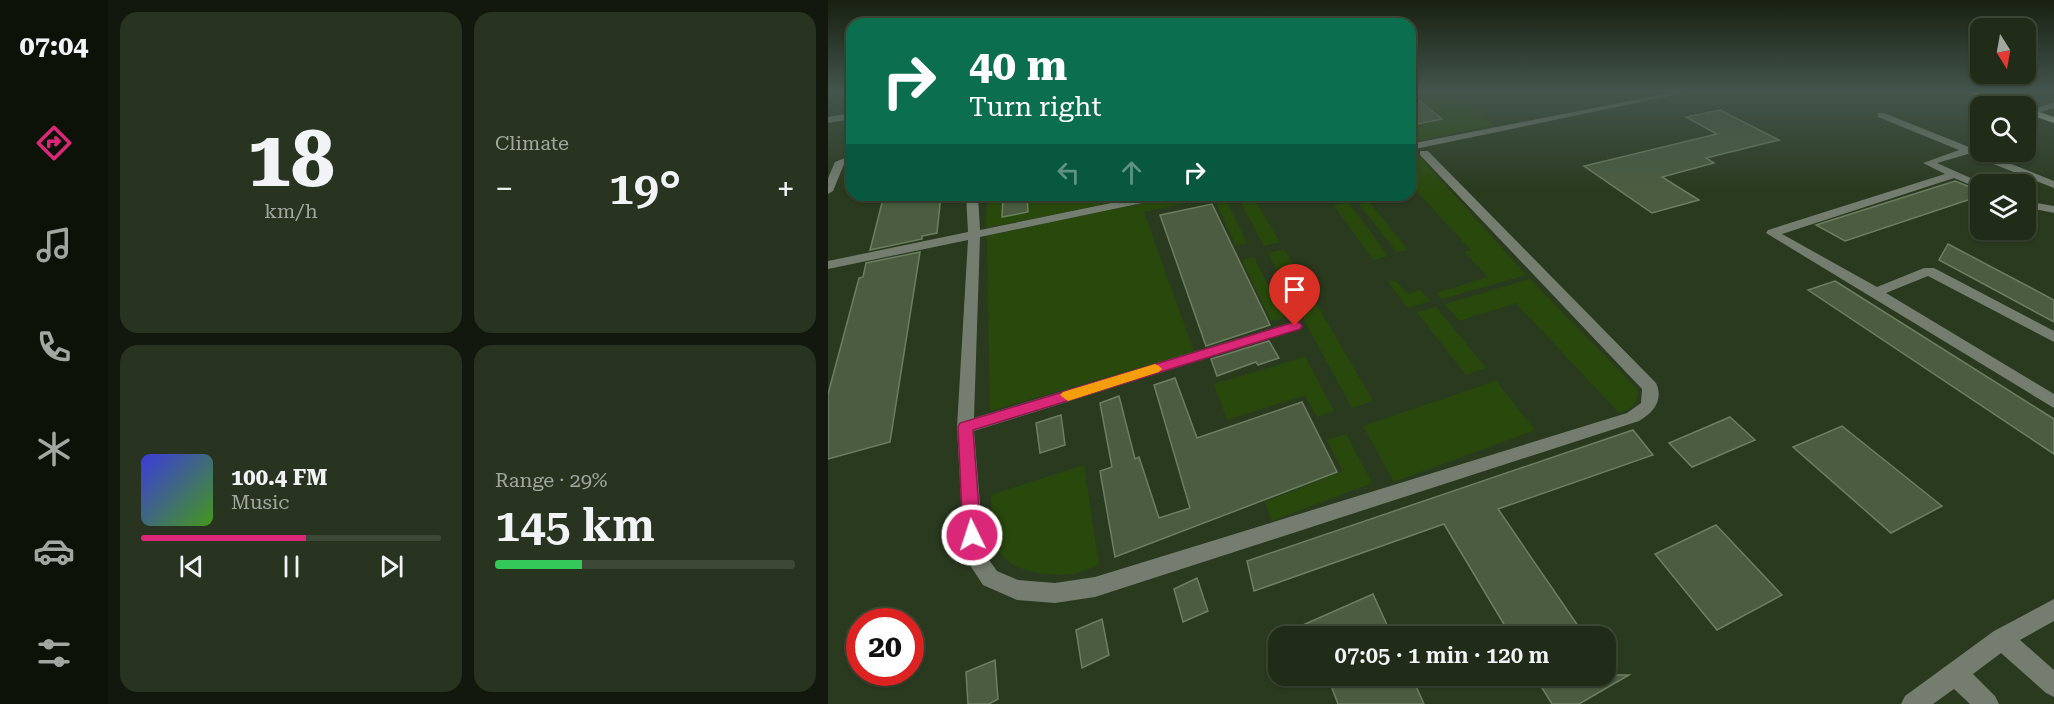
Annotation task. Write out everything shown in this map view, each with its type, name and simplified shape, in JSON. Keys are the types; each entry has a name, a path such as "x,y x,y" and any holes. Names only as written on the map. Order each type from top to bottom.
{"street":[{"path":"1417,150 1533,125"},
{"path":"1906,125 1970,150"},
{"path":"972,201 974,234 965,427 974,556 990,578 1017,591 1055,593 1106,583 1634,417 1646,410 1652,402 1650,387 1417,150"},
{"path":"1970,150 1928,163 1970,182"},
{"path":"828,164 846,160"},
{"path":"828,191 840,162"},
{"path":"2000,162 2054,184"},
{"path":"1954,175 1773,233 1876,292 2054,402"},
{"path":"828,265 1136,201"},
{"path":"2036,205 2052,206"},
{"path":"1876,292 1929,271 2054,337"},
{"path":"965,427 1295,326"},
{"path":"1913,704 2002,639 2054,609"},
{"path":"2002,639 2054,685"},
{"path":"1955,674 1987,704"}],"green space":[{"path":"1416,125 1495,125 1416,141"},
{"path":"1419,156 1526,275 1442,299 1437,293 1488,277 1464,252 1471,250 1416,190 1416,157"},
{"path":"987,201 1003,201 1002,216 1020,201 1119,201 986,228"},
{"path":"1153,201 1194,201 1144,212 1194,352 990,411 987,236"},
{"path":"1215,201 1226,201 1247,243 1236,246"},
{"path":"1240,201 1256,201 1280,242 1264,246"},
{"path":"1348,202 1388,256 1373,260 1334,205"},
{"path":"1369,202 1408,250 1397,252 1359,204"},
{"path":"1284,249 1296,268 1278,273 1268,253"},
{"path":"1254,257 1284,318 1271,321 1242,260"},
{"path":"1530,279 1638,390 1637,399 1631,407 1619,413 1516,303 1459,321 1445,304"},
{"path":"1395,280 1407,294 1420,290 1430,301 1408,308 1388,282"},
{"path":"1309,291 1373,401 1352,408 1291,296"},
{"path":"1436,307 1486,368 1466,375 1417,312"},
{"path":"1305,357 1334,411 1317,417 1305,395 1227,420 1214,384"},
{"path":"1496,381 1535,430 1394,482 1363,426"},
{"path":"1346,434 1372,483 1272,521 1265,502 1343,471 1327,440"},
{"path":"1084,465 1099,565 1075,573 1053,574 1032,572 1005,558 999,551 994,538 991,495"}],"building":[{"path":"1700,125 1749,125 1779,140 1706,158 1714,163 1662,177 1699,200 1652,213 1584,166 1717,134"},
{"path":"1955,181 1970,187 1970,199 1845,241 1816,225"},
{"path":"882,201 940,201 937,233 922,236 922,239 870,250"},
{"path":"1003,201 1027,201 1028,212 1002,217"},
{"path":"1212,204 1270,325 1206,346 1160,215"},
{"path":"1948,244 2054,300 2054,322 1939,260"},
{"path":"920,252 890,442 828,459 828,394 859,278 863,277 866,263"},
{"path":"1835,281 2054,419 2054,454 1808,290"},
{"path":"1269,341 1279,358 1258,365 1256,362 1217,376 1211,359"},
{"path":"1175,378 1197,438 1302,402 1337,472 1115,557 1100,471 1112,467 1100,403 1119,396 1135,459 1139,457 1159,518 1190,508 1154,385"},
{"path":"1061,415 1065,445 1040,453 1036,423"},
{"path":"1730,417 1755,440 1692,467 1669,443"},
{"path":"1842,426 1942,506 1891,533 1793,447"},
{"path":"1633,430 1653,455 1498,509 1578,626 1505,626 1444,524 1254,591 1247,561"},
{"path":"1716,525 1782,595 1717,630 1655,554"},
{"path":"1197,578 1208,611 1183,622 1174,589"},
{"path":"1373,594 1387,626 1301,626"},
{"path":"1102,619 1109,655 1082,668 1076,630"},
{"path":"995,660 998,699 989,704 968,704 966,672"},
{"path":"1616,675 1629,675 1616,683"},
{"path":"1331,686 1416,686 1424,704 1338,704"},
{"path":"1541,686 1610,686 1579,704 1552,704"}],"slow traffic":[{"path":"1068,395 1155,369"}],"route":[{"path":"972,535 965,427 1295,326"}]}
